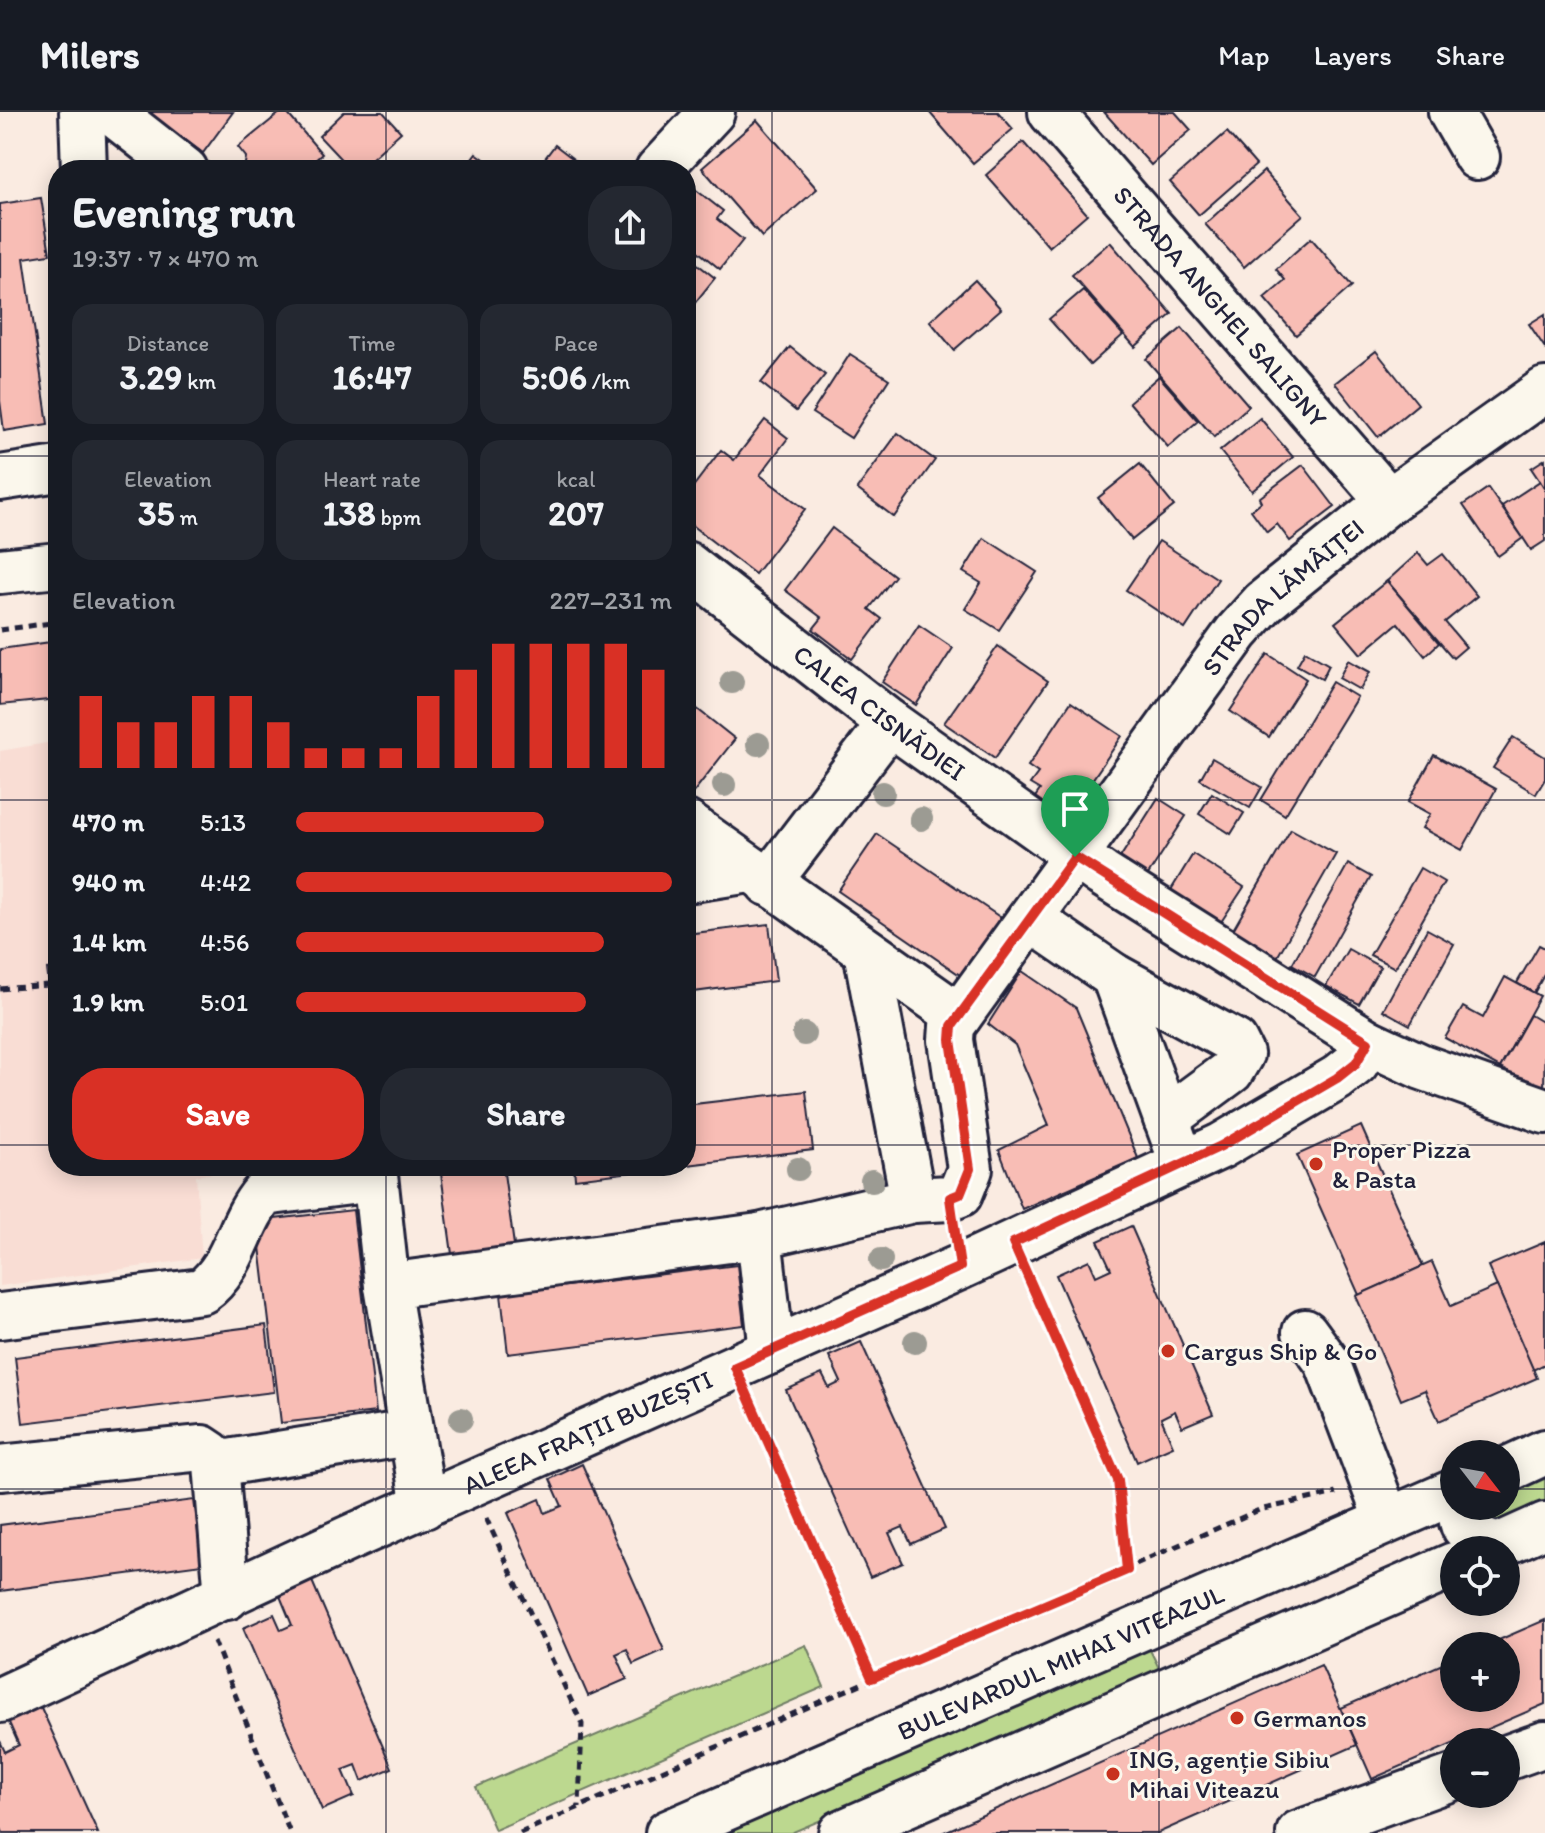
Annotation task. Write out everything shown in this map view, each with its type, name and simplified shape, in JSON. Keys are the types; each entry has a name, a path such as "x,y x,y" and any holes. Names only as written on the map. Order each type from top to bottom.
{"street":[{"path":"82,112 84,160"},
{"path":"111,112 172,160"},
{"path":"667,160 712,112"},
{"name":"STRADA ANGHEL SALIGNY","path":"1051,112 1389,501"},
{"path":"1451,112 1477,157"},
{"name":"STRADA LĂMÂIȚEI","path":"1075,857 1237,632 1313,559 1545,390"},
{"path":"0,478 48,471"},
{"path":"0,571 48,566"},
{"name":"CALEA CISNĂDIEI","path":"696,572 890,723 1075,857 1368,1042 1410,1062 1545,1111"},
{"path":"696,878 750,870 890,723"},
{"path":"696,830 959,1016"},
{"path":"387,1286 759,1236 960,1194 970,1169 951,1040 952,1026 1075,857"},
{"path":"696,863 750,870"},
{"path":"1031,919 1114,976 1235,1042 1240,1048 1241,1054 1231,1071 1166,1119"},
{"path":"866,951 932,1199 960,1267"},
{"path":"1114,976 1184,1164"},
{"name":"ALEEA FRAȚII BUZEȘTI","path":"0,1700 1184,1164 1337,1078 1356,1063 1368,1042"},
{"path":"0,1316 202,1291 216,1281 247,1217 264,1193 353,1176"},
{"path":"374,1176 409,1433 424,1506"},
{"path":"754,1359 759,1236"},
{"path":"1305,1332 1327,1362 1380,1503"},
{"path":"216,1464 409,1433"},
{"path":"0,1468 202,1448 211,1454 216,1464 214,1603"},
{"path":"1520,1464 1545,1452"},
{"name":"BULEVARDUL MIHAI VITEAZUL","path":"668,1833 1380,1503 1440,1494"},
{"path":"1461,1520 1464,1528 1474,1536"},
{"path":"1520,1536 1545,1525"},
{"path":"841,1833 1440,1571"},
{"path":"1520,1753 1545,1744"},
{"path":"1299,1833 1387,1818 1440,1786"}],"path":[{"path":"0,630 48,623"},
{"path":"0,989 48,985"},
{"path":"1013,1243 1118,1480 1127,1570"},
{"path":"754,1359 872,1678"},
{"path":"470,1485 582,1724 579,1807"},
{"path":"520,1833 1259,1510 1380,1503"},
{"path":"214,1603 290,1833"}],"shaded area":[{"path":"48,743 48,1176 196,1176 202,1258 0,1286 0,751"}],"green space":[{"path":"1545,1470 1545,1504 1520,1516 1520,1481"},
{"path":"1487,1520 1510,1520 1493,1528"},
{"path":"1147,1644 1162,1674 791,1833 713,1833"},
{"path":"806,1645 824,1687 495,1830 476,1787"}],"building":[{"path":"148,112 233,112 203,153"},
{"path":"281,112 286,112 322,154 315,160 246,160 238,147"},
{"path":"344,112 383,112 401,132 370,160 342,160 319,136"},
{"path":"929,112 998,112 1013,129 973,163"},
{"path":"1104,112 1175,112 1191,130 1151,165"},
{"path":"757,120 817,189 762,237 702,168"},
{"path":"1227,132 1256,165 1199,215 1170,182"},
{"path":"1023,142 1087,214 1049,247 986,175"},
{"path":"555,145 575,160 544,160"},
{"path":"476,153 485,160 471,160"},
{"path":"1264,171 1303,215 1244,267 1205,224"},
{"path":"696,190 723,211 717,219 743,240 720,269 696,250"},
{"path":"41,198 48,242 48,254 24,258 48,424 4,431 0,401 0,204"},
{"path":"1311,238 1352,286 1296,335 1264,298 1285,280 1276,269"},
{"path":"1110,242 1172,314 1135,347 1072,275"},
{"path":"696,263 715,278 696,302"},
{"path":"975,280 1001,309 954,350 930,321"},
{"path":"1083,290 1123,335 1090,365 1049,319"},
{"path":"1545,314 1545,348 1529,324"},
{"path":"1182,328 1249,406 1214,437 1146,359"},
{"path":"790,347 825,375 796,411 761,383"},
{"path":"1376,351 1418,404 1378,437 1335,383"},
{"path":"850,354 889,379 851,438 812,413"},
{"path":"1159,376 1198,421 1168,447 1129,402"},
{"path":"1260,418 1293,457 1252,491 1220,451"},
{"path":"765,420 788,438 760,475 805,509 755,574 696,529 696,483 721,450 734,460"},
{"path":"898,433 935,460 894,517 857,489"},
{"path":"1545,459 1545,489 1531,468"},
{"path":"1140,464 1174,506 1132,540 1098,498"},
{"path":"1303,465 1335,507 1290,541 1277,524 1267,532 1251,510 1261,502 1259,498"},
{"path":"1540,481 1545,489 1545,541 1531,550 1502,506"},
{"path":"1488,488 1523,538 1498,556 1463,505"},
{"path":"832,528 895,576 869,609 882,619 852,659 813,629 822,618 785,590"},
{"path":"984,538 1037,572 999,630 965,609 981,583 963,572"},
{"path":"1159,541 1218,579 1185,629 1126,590"},
{"path":"1418,553 1428,565 1443,554 1477,596 1445,622 1466,647 1453,658 1387,581"},
{"path":"1387,581 1439,643 1425,656 1398,623 1361,654 1335,623"},
{"path":"919,625 953,648 916,705 882,682"},
{"path":"48,642 48,700 0,705 0,649"},
{"path":"998,646 1048,681 995,758 944,723"},
{"path":"1305,651 1329,665 1322,679 1297,665"},
{"path":"1268,654 1306,679 1269,737 1230,711"},
{"path":"1348,660 1370,672 1360,690 1339,678"},
{"path":"1332,682 1357,697 1285,815 1261,800"},
{"path":"1071,702 1122,736 1062,824 1031,803 1040,790 1030,784 1038,773 1028,766"},
{"path":"696,708 735,739 696,789"},
{"path":"1513,737 1545,757 1545,779 1536,794 1493,768"},
{"path":"1434,755 1496,789 1462,850 1422,828 1430,814 1408,802"},
{"path":"1212,758 1262,787 1250,808 1200,779"},
{"path":"1212,793 1244,813 1231,834 1199,814"},
{"path":"1158,798 1186,816 1146,878 1118,861"},
{"path":"1291,829 1336,854 1275,961 1230,935"},
{"path":"877,834 1013,926 973,984 838,891"},
{"path":"1193,854 1244,887 1221,922 1171,890"},
{"path":"1348,864 1371,877 1315,977 1292,964"},
{"path":"1420,868 1444,882 1395,968 1370,955"},
{"path":"769,924 776,981 696,992 696,933"},
{"path":"1427,929 1454,944 1410,1025 1383,1010"},
{"path":"1539,945 1545,948 1545,973 1534,993 1517,983"},
{"path":"1348,949 1380,967 1359,1004 1326,986"},
{"path":"1022,971 1076,1008 1138,1158 1022,1209 999,1150 1049,1125 1015,1045 988,1024"},
{"path":"1505,977 1540,996 1500,1068 1445,1038 1463,1007 1483,1018"},
{"path":"1530,1015 1545,1024 1544,1092 1500,1068"},
{"path":"806,1091 813,1150 696,1164 696,1104"},
{"path":"1361,1126 1423,1266 1359,1295 1297,1155"},
{"path":"441,1176 504,1176 514,1245 452,1254"},
{"path":"353,1210 376,1412 281,1423 257,1221"},
{"path":"1131,1226 1213,1414 1182,1427 1175,1411 1161,1418 1173,1446 1137,1462 1056,1275 1089,1260 1096,1276 1111,1269 1098,1241"},
{"path":"1545,1242 1545,1364 1533,1370 1488,1266"},
{"path":"1432,1262 1451,1306 1497,1286 1537,1378 1439,1421 1425,1390 1401,1400 1356,1296"},
{"path":"737,1265 744,1325 508,1354 501,1294"},
{"path":"266,1325 274,1392 23,1423 15,1357"},
{"path":"861,1342 945,1529 911,1544 903,1527 889,1533 903,1563 870,1577 786,1390 822,1374 829,1388 841,1382 829,1356"},
{"path":"582,1464 664,1650 633,1664 627,1649 616,1654 627,1679 588,1696 508,1513 540,1499 545,1513 562,1506 550,1479"},
{"path":"194,1500 202,1564 0,1591 0,1525"},
{"path":"312,1581 392,1768 362,1781 356,1765 343,1770 354,1796 322,1810 243,1628 274,1614 281,1630 292,1625 280,1596"},
{"path":"1545,1620 1545,1704 1490,1728 1440,1728 1440,1750 1372,1779 1341,1708 1440,1665 1440,1712 1520,1712 1520,1632 1517,1632"},
{"path":"1321,1665 1357,1745 1158,1833 942,1833"},
{"path":"38,1701 98,1833 3,1833 0,1826 0,1741 5,1752 19,1745 6,1716"}],"place":[{"name":"Proper Pizza & Pasta","path":"1316,1164"},
{"name":"Cargus Ship & Go","path":"1168,1351"},
{"name":"Germanos","path":"1237,1718"},
{"name":"ING, agenție Sibiu Mihai Viteazu","path":"1113,1774"}],"route":[{"path":"1075,857 1368,1042 1356,1063 1337,1078 1221,1146 1013,1243 1118,1480 1127,1570 872,1678 840,1599 735,1367 960,1267 950,1198 960,1194 970,1169 951,1040 952,1026 1075,857"}]}
